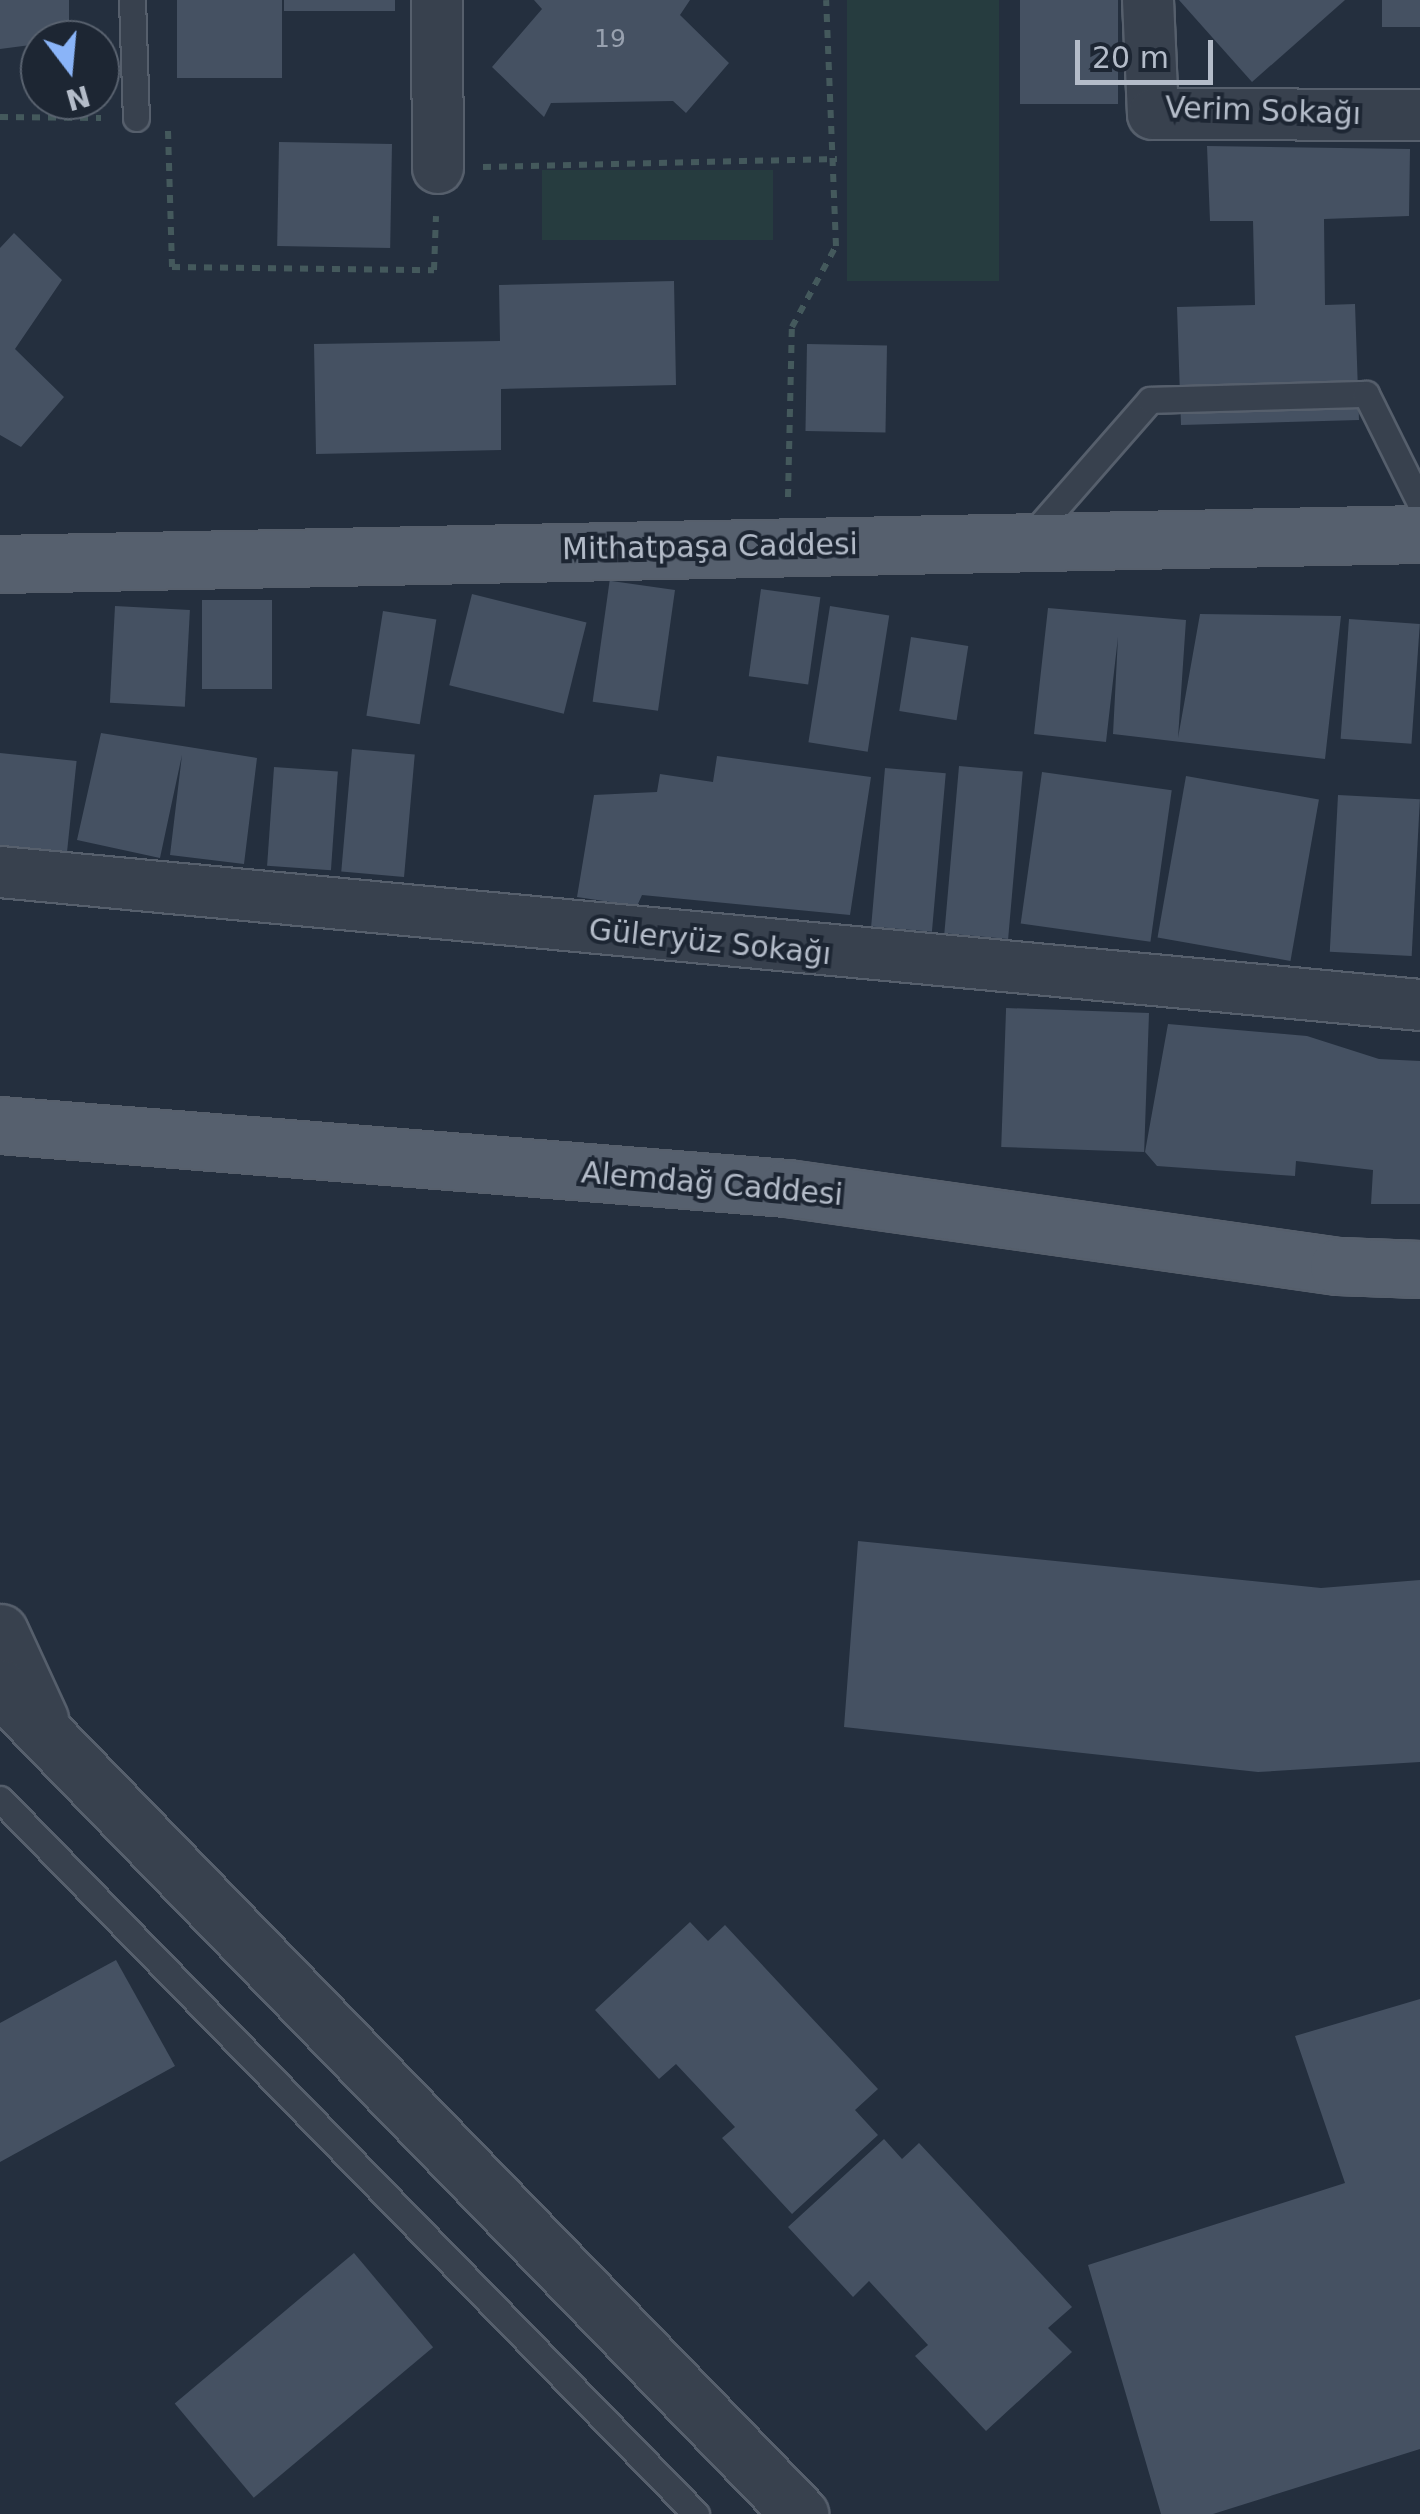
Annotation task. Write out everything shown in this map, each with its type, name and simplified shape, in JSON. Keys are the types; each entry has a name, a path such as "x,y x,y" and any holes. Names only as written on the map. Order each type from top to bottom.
{"main road":[{"name":"Mithatpaşa Caddesi","path":"0,564 1028,539 1420,534"},
{"name":"Alemdağ Caddesi","path":"0,1125 787,1188 1338,1266 1420,1269"}],"street":[{"path":"437,0 438,168"},
{"name":"Verim Sokağı","path":"1148,0 1153,114 1420,115"},
{"name":"Güleryüz Sokağı","path":"0,872 1420,1005"},
{"path":"0,1632 47,1736"},
{"path":"0,1687 800,2514"}],"lane":[{"path":"132,0 136,118"},
{"path":"1028,539 1150,400 1366,394 1420,503"},
{"path":"0,1798 696,2514"}],"path":[{"path":"787,545 792,327 836,246 836,160 826,0"},
{"path":"0,116 168,120 172,266 434,270 438,168 836,160"}],"green space":[{"path":"847,0 999,0 999,281 847,281"},
{"path":"542,170 773,170 773,240 542,240"}],"building":[{"path":"0,0 69,0 69,20 20,20 20,46 0,49"},
{"path":"177,0 282,0 282,78 177,78"},
{"path":"284,0 395,0 395,11 284,11"},
{"path":"534,0 690,0 680,15 729,63 686,113 673,101 551,103 544,117 492,67 542,9"},
{"path":"1020,0 1118,0 1118,104 1020,104"},
{"path":"1179,0 1345,0 1252,82"},
{"path":"1382,0 1420,0 1420,27 1382,27"},
{"path":"279,142 392,144 390,248 277,246"},
{"path":"1207,146 1410,149 1409,216 1324,219 1325,305 1355,304 1359,420 1181,425 1177,307 1255,305 1253,221 1210,221"},
{"path":"14,233 62,280 15,349 64,397 21,447 0,435 0,248"},
{"path":"674,281 676,385 501,389 501,450 316,454 314,344 500,341 499,285"},
{"path":"807,344 887,345 885,432 805,431"},
{"path":"610,581 675,590 658,711 593,702"},
{"path":"761,589 820,597 808,684 749,676"},
{"path":"472,594 586,623 564,714 449,685"},
{"path":"202,600 272,600 272,689 202,689"},
{"path":"115,606 190,610 185,707 110,703"},
{"path":"830,606 889,615 868,752 808,742"},
{"path":"1048,608 1186,620 1178,738 1200,614 1341,616 1325,759 1113,734 1118,637 1106,742 1034,734"},
{"path":"383,611 436,619 420,724 366,716"},
{"path":"1349,619 1420,624 1411,744 1341,739"},
{"path":"911,637 968,646 957,720 899,711"},
{"path":"101,733 257,758 244,864 170,855 182,755 160,858 77,840"},
{"path":"352,749 415,754 404,877 341,872"},
{"path":"0,753 77,761 66,858 0,851"},
{"path":"717,756 871,777 850,915 642,895 637,906 577,897 594,795 657,792 660,774 713,782"},
{"path":"959,766 1023,772 1008,939 944,933"},
{"path":"274,767 338,771 331,870 267,866"},
{"path":"885,768 946,773 932,932 871,926"},
{"path":"1042,772 1172,790 1150,942 1021,924"},
{"path":"1186,776 1319,799 1290,961 1158,938"},
{"path":"1338,795 1420,799 1412,956 1330,952"},
{"path":"1006,1008 1149,1013 1144,1152 1001,1147"},
{"path":"1168,1024 1307,1036 1379,1059 1420,1061 1420,1204 1371,1204 1373,1170 1296,1161 1295,1176 1157,1166 1145,1152"},
{"path":"858,1541 1321,1588 1420,1580 1420,1762 1258,1772 844,1727"},
{"path":"690,1922 708,1941 725,1925 878,2089 855,2110 878,2135 792,2214 722,2138 735,2127 676,2064 659,2079 595,2010"},
{"path":"116,1960 175,2066 0,2162 0,2023"},
{"path":"1420,1999 1420,2449 1213,2514 1161,2514 1088,2265 1345,2183 1295,2036"},
{"path":"884,2139 902,2159 919,2143 1072,2307 1048,2328 1072,2352 986,2431 915,2356 928,2345 869,2281 853,2297 788,2227"},
{"path":"354,2253 433,2347 254,2498 175,2403"}]}
